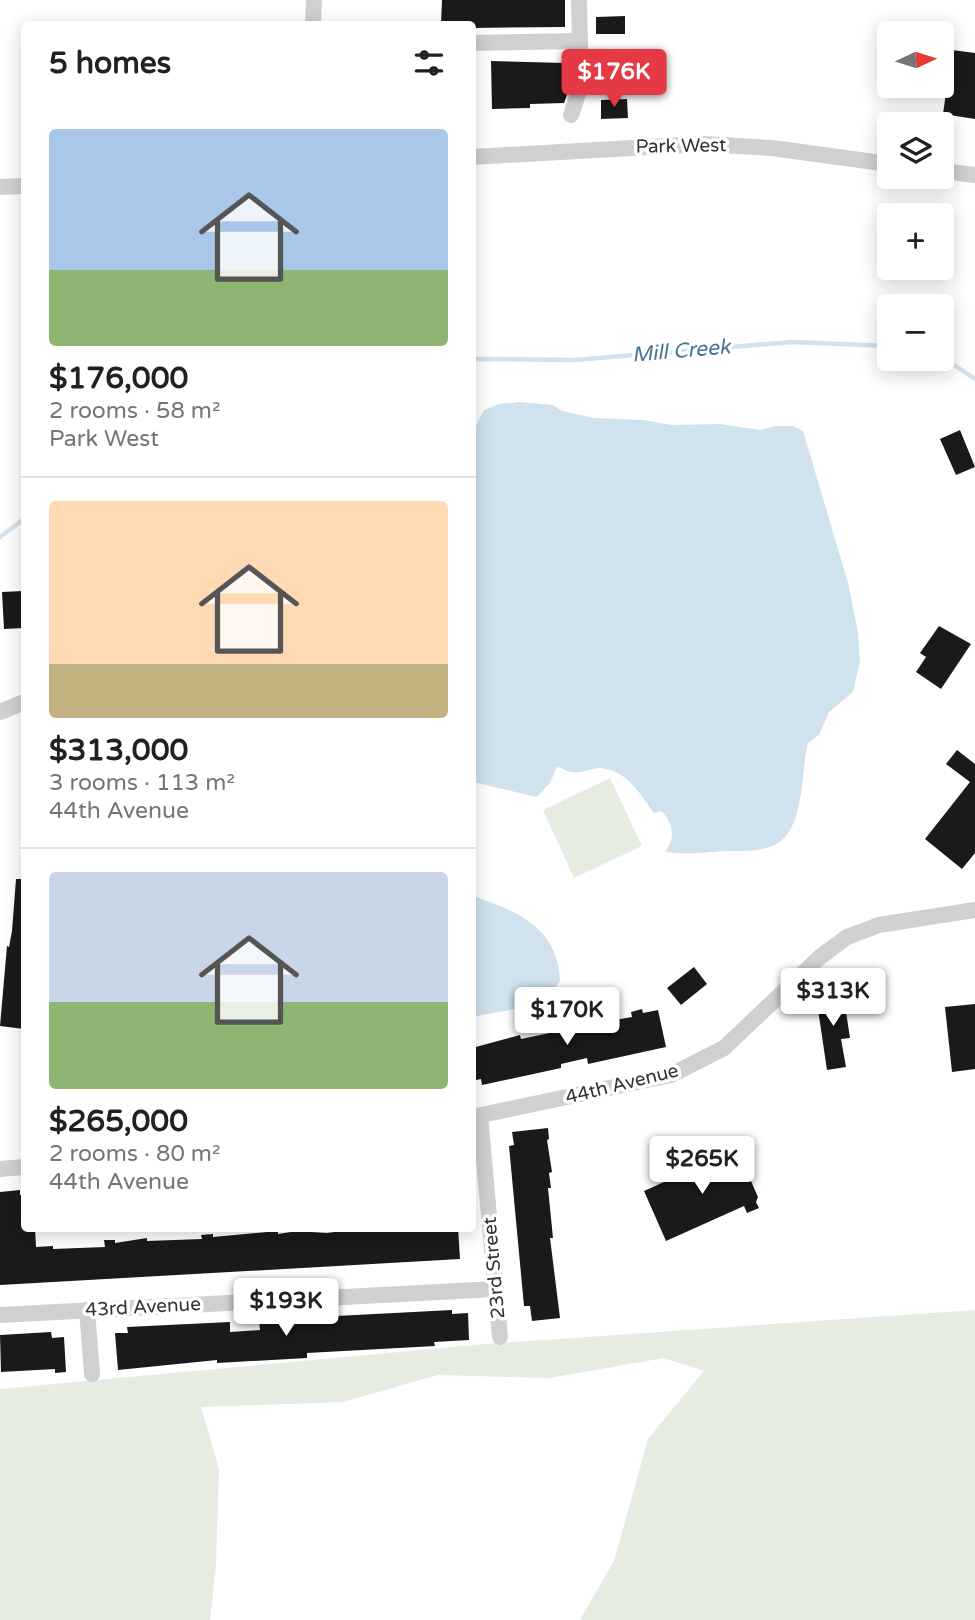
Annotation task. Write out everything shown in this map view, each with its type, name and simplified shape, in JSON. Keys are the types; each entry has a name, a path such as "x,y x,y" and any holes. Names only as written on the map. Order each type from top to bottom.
{"street":[{"path":"313,21 314,0"},
{"path":"571,114 581,85 579,0"},
{"path":"476,43 580,41"},
{"name":"Park West","path":"476,157 703,144 772,148 877,162"},
{"path":"954,172 975,175"},
{"path":"0,187 21,186"},
{"path":"0,712 21,703"},
{"name":"44th Avenue","path":"476,1117 632,1085 679,1071 724,1048 820,957 847,937 889,923 975,910"},
{"name":"23rd Street","path":"476,1117 500,1336"},
{"path":"0,1169 21,1167"},
{"name":"43rd Avenue","path":"0,1315 496,1289"},
{"path":"87,1310 92,1374"}],"shaded area":[{"path":"610,778 642,846 574,878 543,810"},
{"path":"975,1310 975,1620 580,1620 614,1561 648,1439 704,1371 664,1358 549,1378 438,1375 343,1402 201,1407 219,1469 216,1566 210,1620 0,1620 0,1389 485,1344"}],"water":[{"path":"520,402 553,405 562,411 594,418 643,420 672,425 720,424 760,430 775,426 793,426 803,431 848,583 858,632 860,661 853,692 829,712 819,735 808,743 796,816 783,839 772,846 749,851 665,851 671,842 672,831 665,815 661,811 654,813 625,778 600,768 576,772 557,767 550,783 537,797 476,783 476,426 484,410 499,404"},
{"path":"476,897 519,915 532,924 552,947 560,980 554,990 545,997 522,1007 476,1016"}],"building":[{"path":"442,0 565,0 565,27 476,28 476,21 441,21"},
{"path":"625,16 625,34 596,34 596,17"},
{"path":"954,50 975,53 975,119 954,116 954,112 943,112 945,98 954,98"},
{"path":"598,58 642,59 642,78 598,77"},
{"path":"491,61 566,63 567,95 564,103 530,104 530,108 492,109"},
{"path":"627,99 628,118 601,119 601,100"},
{"path":"960,430 975,467 956,475 940,439"},
{"path":"21,591 21,628 4,629 2,592"},
{"path":"939,626 971,644 941,689 916,672 926,657 920,653"},
{"path":"957,750 975,764 975,853 962,869 925,839 970,782 946,764"},
{"path":"16,879 21,879 21,1029 0,1026 7,946 9,947"},
{"path":"694,967 707,984 681,1005 667,988"},
{"path":"843,992 850,1038 841,1039 846,1067 827,1070 816,996"},
{"path":"975,1004 975,1069 952,1072 945,1007"},
{"path":"642,1009 643,1013 658,1010 666,1047 588,1064 587,1058 561,1064 561,1068 482,1085 481,1079 476,1080 476,1047 520,1035 521,1039 569,1029 568,1025 579,1023 580,1026 632,1017 631,1012"},
{"path":"548,1128 552,1172 549,1173 551,1188 548,1188 553,1238 550,1238 560,1318 532,1321 530,1306 524,1306 509,1146 514,1145 512,1132"},
{"path":"724,1155 727,1162 740,1156 758,1197 756,1202 759,1208 747,1213 744,1206 666,1241 644,1191"},
{"path":"20,1190 21,1232 35,1232 36,1247 105,1247 104,1240 115,1240 115,1243 147,1238 147,1241 202,1239 201,1235 213,1234 213,1237 267,1232 458,1232 460,1259 0,1285 0,1192"},
{"path":"452,1310 452,1314 468,1313 469,1340 434,1342 435,1346 307,1353 307,1358 217,1363 217,1360 118,1370 115,1333 128,1333 127,1327 230,1322 230,1332 260,1330 259,1320"},
{"path":"51,1332 52,1338 64,1337 66,1372 55,1373 55,1369 1,1372 0,1335"}],"waterway":[{"name":"Mill Creek","path":"476,359 575,360 792,342 877,346"},
{"name":"Mill Creek","path":"954,365 975,379"},
{"name":"Mill Creek","path":"0,537 21,521"}]}
